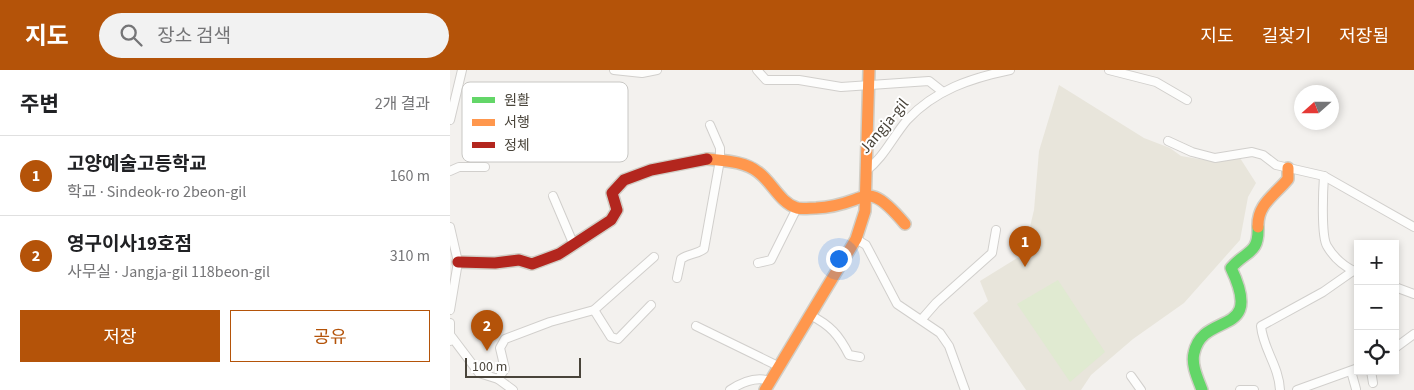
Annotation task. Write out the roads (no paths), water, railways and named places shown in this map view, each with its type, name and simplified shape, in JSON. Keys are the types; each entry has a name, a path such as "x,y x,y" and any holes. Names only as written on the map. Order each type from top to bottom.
{"street":[{"path":"450,120 451,108 462,70"},
{"path":"614,70 642,73 657,70"},
{"path":"757,70 766,80 799,80 841,87 929,81 944,92"},
{"name":"Jangja-gil","path":"730,390 740,384 761,378 768,386 778,366 856,239 865,211 869,70"},
{"name":"Jangja-gil","path":"866,171 878,162 907,121 920,107 958,84 1010,70"},
{"path":"1109,70 1156,82 1187,100"},
{"path":"677,278 681,259 689,253 699,253 704,249 720,160 720,148 710,125"},
{"path":"1168,141 1192,152 1216,158 1252,152 1263,155 1276,165 1324,176 1414,227"},
{"path":"458,262 496,263 519,260 532,264 559,254 573,243 611,220 617,210 612,193 624,180 651,170 702,158 742,164 759,172 778,194 797,208 836,206 851,202 865,195 874,195 884,201 906,224"},
{"path":"450,171 459,167 485,167"},
{"path":"1202,390 1195,373 1195,349 1201,338 1236,315 1242,305 1241,291 1231,268 1235,262 1251,251 1256,244 1256,222 1259,212 1266,200 1288,179 1288,168"},
{"path":"1324,176 1323,202 1326,245 1339,262 1354,271"},
{"path":"553,196 573,243"},
{"path":"758,263 770,260 797,208"},
{"path":"450,227 458,262 450,310"},
{"path":"922,319 936,303 992,253 996,230"},
{"path":"856,239 866,246 897,304 908,313 922,319 940,332 948,346 965,390"},
{"path":"498,379 504,369 500,348 505,339 550,322 594,310 654,257"},
{"path":"1280,390 1278,369 1262,336 1262,326 1354,273"},
{"path":"1399,288 1414,294"},
{"path":"594,310 611,337 618,339 651,304"},
{"path":"810,315 827,323 839,335 849,355 860,357"},
{"path":"450,323 450,339 478,373 498,379 513,390"},
{"path":"696,326 778,366"},
{"path":"1399,345 1414,334"},
{"path":"1297,390 1354,370"},
{"path":"1355,375 1356,389"},
{"path":"1372,375 1373,383"},
{"path":"1131,376 1141,390"},
{"path":"1240,390 1254,390"}],"place":[{"name":"고양예술고등학교","path":"1025,267"},
{"name":"영구이사19호점","path":"487,351"}]}
